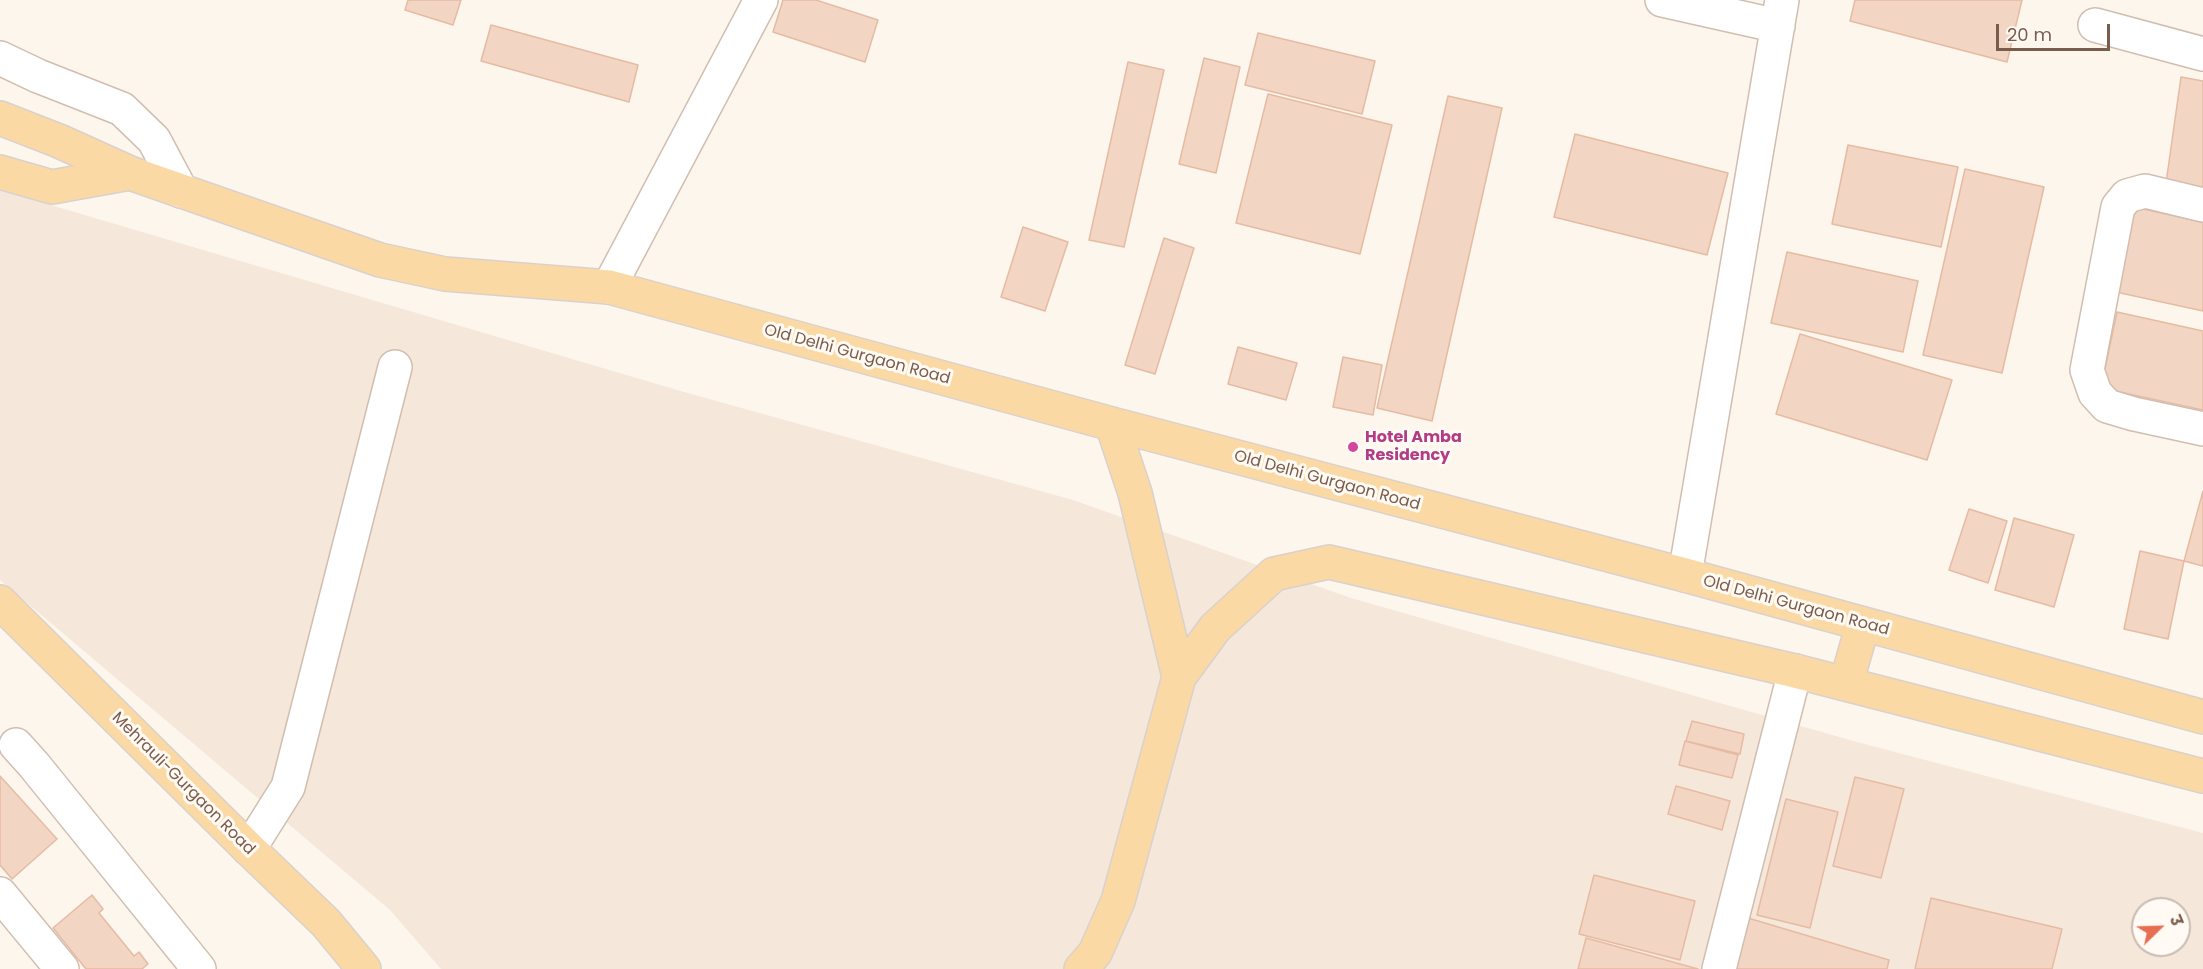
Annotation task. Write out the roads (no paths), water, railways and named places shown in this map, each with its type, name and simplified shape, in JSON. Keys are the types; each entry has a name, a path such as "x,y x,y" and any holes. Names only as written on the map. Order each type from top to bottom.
{"main road":[{"name":"Old Delhi Gurgaon Road","path":"0,118 59,141 130,173 380,260 445,274 609,287 1112,424 1685,575 2203,717"},
{"path":"0,172 52,187 130,173"},
{"path":"1112,424 1135,493 1179,677"},
{"path":"1081,969 1095,953 1118,901 1179,677 1215,628 1274,574 1329,562 1795,670 2203,776"},
{"name":"Mehrauli-Gurgaon Road","path":"0,602 326,923 364,969"},
{"path":"1846,684 1863,624"}],"street":[{"path":"609,287 761,0"},
{"path":"1662,0 1780,13 1685,575"},
{"path":"2094,25 2203,54"},
{"path":"0,58 122,110 154,140 181,191"},
{"path":"2203,205 2145,191 2127,196 2118,207 2087,370 2095,393 2107,406 2203,429"},
{"path":"249,849 288,787 395,367"},
{"path":"1719,969 1795,670"},
{"path":"16,745 199,969"},
{"path":"0,894 62,969"}],"place":[{"name":"Hotel Amba Residency","path":"1353,447"}]}
